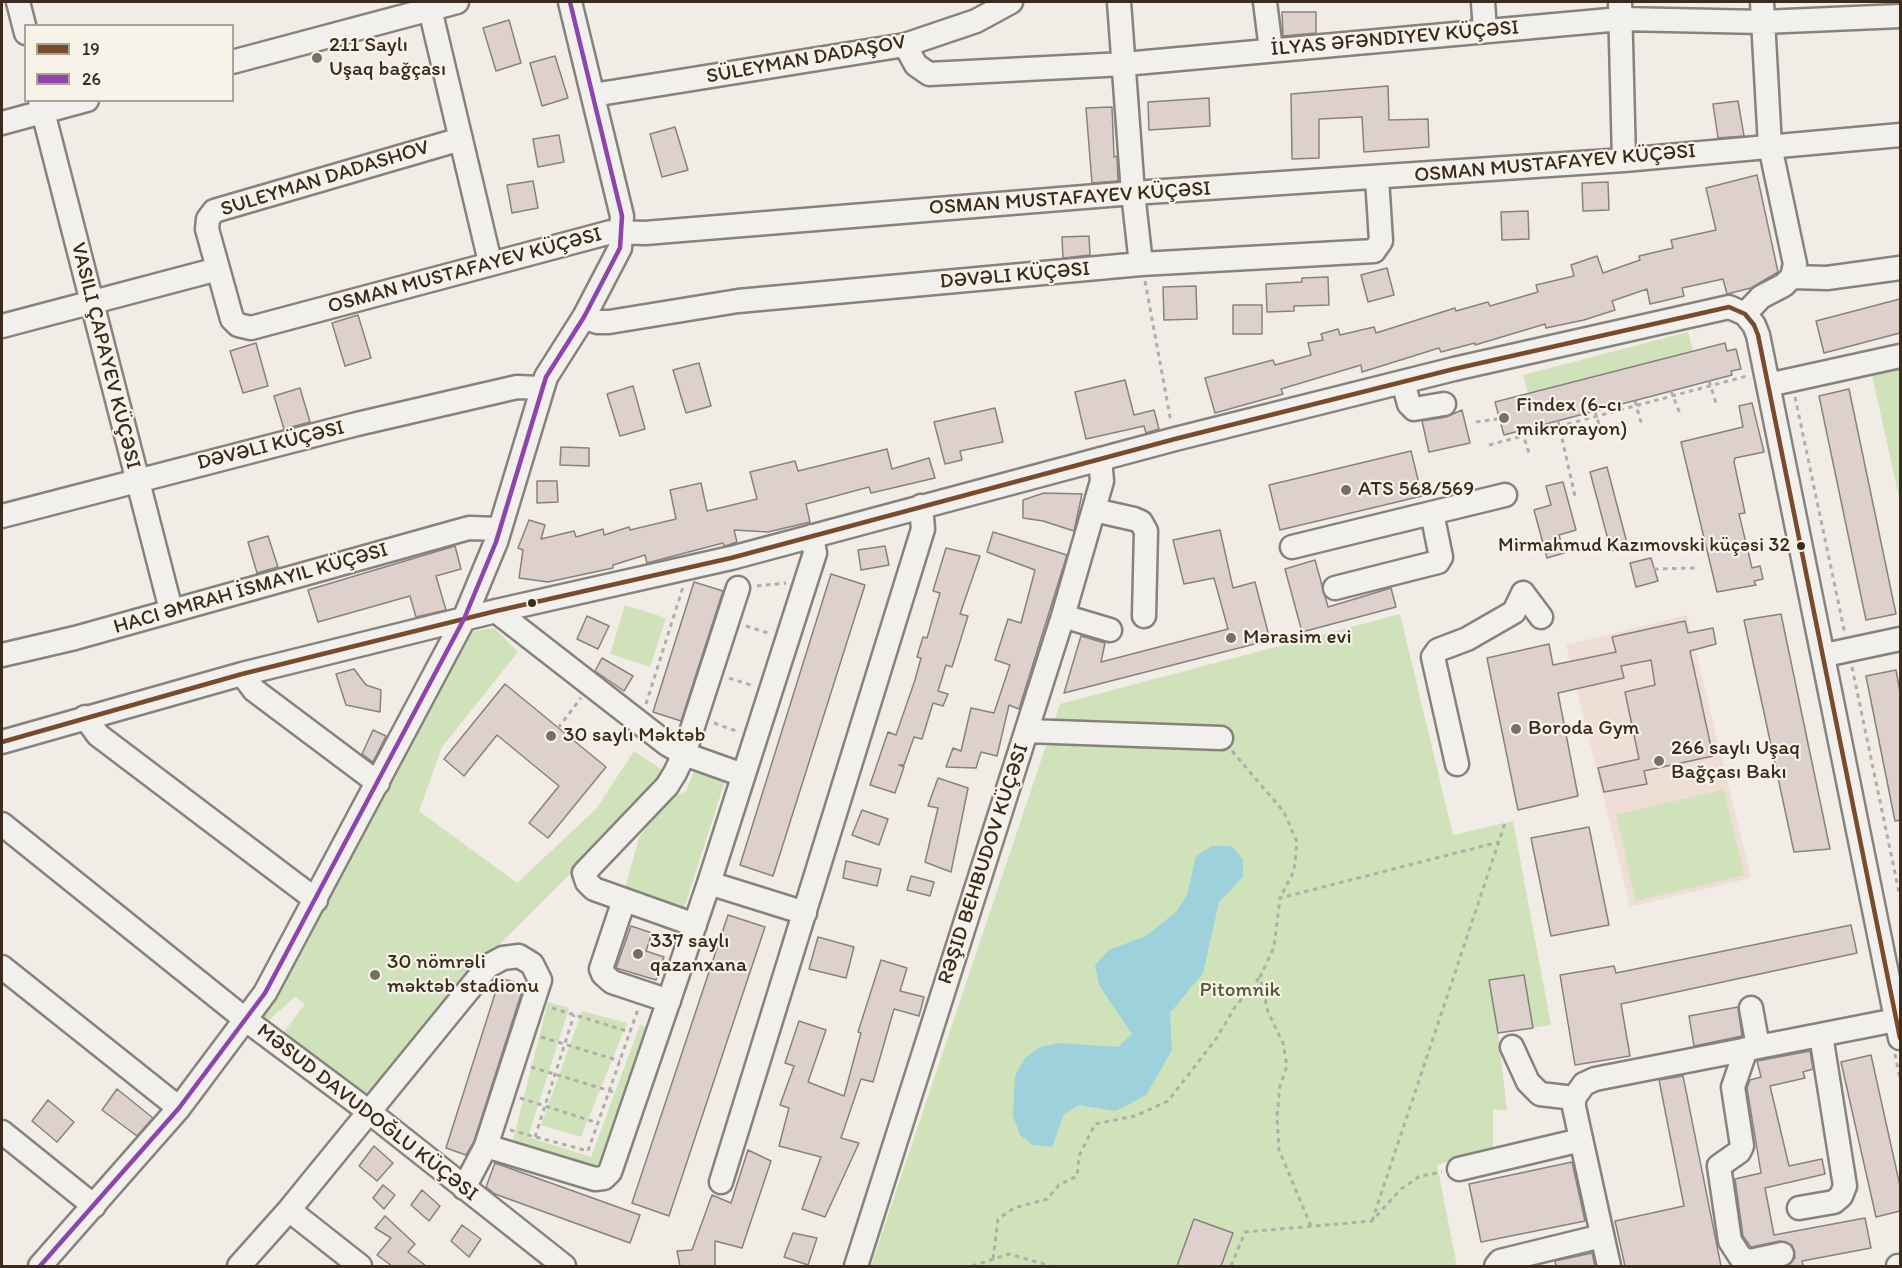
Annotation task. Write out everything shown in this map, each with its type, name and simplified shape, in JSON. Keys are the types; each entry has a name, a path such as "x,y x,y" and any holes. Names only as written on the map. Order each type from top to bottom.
{"street":[{"path":"18,2 24,25"},
{"path":"234,61 458,2"},
{"path":"40,1266 179,1108 265,993 464,620 500,529 541,388 616,258 623,232 622,216 570,2"},
{"name":"SÜLEYMAN DADAŞOV","path":"593,95 905,45 976,21 1011,2"},
{"path":"1119,2 1133,193 1141,264"},
{"path":"1265,2 1271,50"},
{"path":"1482,2 1485,31"},
{"path":"430,9 490,262"},
{"path":"1621,10 1624,160"},
{"name":"İLYAS ƏFƏNDIYEV KÜÇƏSI","path":"905,45 916,65 929,74 1124,64 1485,31 1621,10 1900,16"},
{"path":"1745,314 1754,303 1776,291 1792,277 1795,264 1770,146 1762,12"},
{"path":"2,123 42,106 72,102"},
{"name":"VASILI ÇAPAYEV KÜÇƏSI","path":"42,106 136,481 171,610"},
{"name":"OSMAN MUSTAFAYEV KÜÇƏSI","path":"251,328 595,235 623,232 645,233 1133,193 1624,160 1900,135"},
{"name":"SULEYMAN DADASHOV","path":"251,328 238,325 232,319 207,229 208,219 214,211 461,139"},
{"name":"DƏVƏLI KÜÇƏSI","path":"584,317 597,322 609,322 738,300 1141,264 1374,251 1381,241 1377,178"},
{"path":"1792,277 1827,278 1900,268"},
{"path":"2,326 218,269"},
{"path":"2,742 242,674 496,611 731,558 1100,459 1403,382 1721,307 1737,308 1754,324 1758,335 1759,380 1825,655 1898,1029 1821,1035 1595,1079 1584,1084 1574,1098 1609,1266"},
{"path":"1759,380 1900,356"},
{"path":"1403,382 1409,404 1413,409 1444,404"},
{"name":"DƏVƏLI KÜÇƏSI","path":"2,516 517,387 541,388"},
{"name":"RƏŞID BEHBUDOV KÜÇƏSI","path":"856,1266 1064,616 1102,482 1100,459"},
{"path":"1292,547 1505,495"},
{"path":"721,1182 923,529 921,506"},
{"path":"1094,510 1134,519 1141,522 1146,531 1144,616"},
{"path":"1335,588 1438,562 1441,557 1432,513"},
{"path":"2,654 75,638 469,528 500,529"},
{"path":"490,1136 595,1179 604,1178 613,1165 709,883 787,639 814,553 813,536"},
{"path":"695,925 594,889 587,882 584,873 666,786 684,754 726,619 738,588"},
{"path":"1457,764 1433,657 1438,650 1467,639 1514,612 1523,593 1542,617"},
{"path":"496,611 640,723 684,754 742,775"},
{"path":"1064,616 1110,630"},
{"path":"1825,655 1900,639"},
{"path":"242,674 254,690 378,783"},
{"path":"85,717 98,735 316,900"},
{"path":"1027,731 1221,738"},
{"name":"MƏSUD DAVUDOĞLU KÜÇƏSI","path":"2,824 246,1020 368,1111 564,1266"},
{"path":"709,883 805,913"},
{"path":"624,900 601,969 612,982 669,1000"},
{"path":"239,1266 289,1210 488,966 503,958 519,956 532,964 540,980 490,1136 464,1188"},
{"path":"2,967 179,1108"},
{"path":"1751,1008 1752,1048 1733,1087 1742,1146 1739,1152 1719,1166 1730,1241 1741,1257 1750,1261 1782,1254"},
{"path":"1799,1208 1834,1202 1841,1197 1845,1186 1821,1035"},
{"path":"1512,1047 1528,1082 1540,1094 1574,1098"},
{"path":"2,1132 93,1206"},
{"path":"1459,1169 1581,1140"},
{"path":"289,1210 360,1266"},
{"path":"1496,1266 1500,1261 1602,1236"}],"path":[{"path":"1141,264 1172,425"},
{"path":"1489,446 1710,386 1759,380"},
{"path":"1709,381 1717,406"},
{"path":"1671,391 1681,416"},
{"path":"1635,401 1642,426"},
{"path":"1595,411 1603,437"},
{"path":"1476,422 1497,419"},
{"path":"1558,421 1575,496"},
{"path":"1522,430 1530,456"},
{"path":"1654,569 1696,568"},
{"path":"738,588 785,583 803,587"},
{"path":"640,723 683,586"},
{"path":"726,619 787,639"},
{"path":"710,672 770,691"},
{"path":"558,728 591,685"},
{"path":"696,716 754,739"},
{"path":"993,1259 998,1219 1014,1208 1047,1199 1059,1185 1077,1176 1079,1156 1095,1124 1135,1116 1168,1101 1216,1039 1235,1007 1260,976 1274,947 1280,898 1294,871 1297,842 1284,812 1221,738"},
{"path":"1372,1221 1505,823"},
{"path":"1280,898 1499,842"},
{"path":"1260,976 1268,1012 1283,1043 1287,1066 1280,1086 1277,1116 1279,1150 1311,1226"},
{"path":"490,1136 535,1137 588,1151 644,993"},
{"path":"533,1002 630,1032"},
{"path":"535,1137 574,1015"},
{"path":"524,1032 620,1061"},
{"path":"514,1062 636,1098"},
{"path":"504,1094 598,1123"},
{"path":"1231,1266 1245,1232 1372,1221 1401,1189 1420,1176 1459,1169"},
{"path":"972,1266 1009,1254 1051,1266"}],"shaded area":[{"name":"266 saylı Uşaq Bağçası Bakı","path":"1687,615 1751,878 1630,907 1566,645"}],"green space":[{"path":"1688,332 1693,351 1528,394 1523,375"},
{"path":"1900,363 1900,502 1871,370"},
{"path":"625,605 666,618 650,667 610,654"},
{"name":"Pitomnik","path":"1400,614 1453,835 1513,821 1551,1025 1498,1033 1507,1111 1493,1109 1493,1148 1437,1165 1457,1266 871,1266 1060,704"},
{"path":"494,628 518,652 442,747 419,811 517,883 596,809 634,751 662,770 641,803 485,959 368,1102 283,1033 305,1004 295,997 269,1020 263,1016 469,632"},
{"path":"695,769 725,781 682,915 624,892 639,838 663,801 686,791"},
{"path":"1724,789 1744,875 1636,901 1616,815"},
{"path":"548,1002 569,1008 528,1137 591,1157 640,1025 648,1028 603,1171 512,1144"},
{"path":"582,1011 627,1023 581,1137 541,1125"}],"water":[{"path":"1212,846 1231,846 1243,859 1243,877 1219,902 1203,973 1170,1013 1172,1050 1146,1095 1116,1111 1079,1105 1064,1114 1052,1147 1033,1145 1020,1135 1013,1116 1015,1076 1025,1058 1040,1047 1060,1043 1118,1047 1132,1034 1099,985 1095,965 1109,950 1146,936 1176,912 1187,895 1196,856"}],"building":[{"path":"1282,12 1316,12 1316,33 1283,36"},
{"path":"509,20 521,63 496,71 483,28"},
{"path":"555,56 568,98 542,106 530,63"},
{"path":"1388,86 1389,120 1428,119 1429,147 1364,152 1362,117 1319,119 1319,158 1292,159 1291,94"},
{"path":"1209,98 1210,126 1149,130 1148,102"},
{"path":"1738,101 1744,136 1718,138 1713,104"},
{"path":"1112,107 1114,157 1117,156 1118,181 1092,183 1086,108"},
{"path":"675,127 688,170 662,177 650,134"},
{"path":"559,135 564,162 538,167 533,139"},
{"path":"1757,175 1778,272 1751,288 1727,294 1723,279 1682,288 1684,296 1650,304 1647,289 1612,301 1615,310 1584,320 1546,328 1545,324 1475,345 1475,343 1441,352 1439,348 1362,372 1361,365 1281,389 1283,394 1215,413 1205,378 1273,360 1275,365 1311,355 1308,343 1323,340 1321,334 1338,329 1340,335 1374,327 1376,333 1455,308 1456,311 1488,302 1490,306 1538,292 1536,285 1574,276 1571,265 1597,256 1603,273 1640,260 1639,256 1673,248 1671,240 1716,230 1706,188"},
{"path":"533,181 538,208 512,213 507,185"},
{"path":"1608,182 1609,210 1583,211 1582,183"},
{"path":"1528,211 1529,239 1502,240 1501,212"},
{"path":"1089,236 1090,255 1063,258 1062,237"},
{"path":"1387,268 1394,295 1368,302 1361,275"},
{"path":"1328,277 1329,305 1294,306 1294,311 1267,312 1266,284 1302,282 1302,278"},
{"path":"1196,286 1197,319 1164,320 1163,287"},
{"path":"1900,299 1900,333 1824,353 1816,321"},
{"path":"1233,305 1262,305 1262,334 1233,334"},
{"path":"358,315 371,358 345,366 332,323"},
{"path":"256,343 268,386 243,393 230,351"},
{"path":"1725,343 1727,351 1736,349 1741,369 1731,371 1732,375 1504,435 1495,402"},
{"path":"699,363 711,406 686,413 673,370"},
{"path":"1125,380 1134,415 1154,410 1159,429 1146,433 1144,426 1086,439 1075,392"},
{"path":"633,386 645,429 620,436 607,394"},
{"path":"300,388 310,422 284,429 274,396"},
{"path":"1849,389 1896,614 1866,620 1819,396"},
{"path":"1752,403 1764,452 1735,458 1734,462 1745,513 1739,514 1752,568 1760,566 1763,579 1754,581 1756,585 1717,592 1681,442 1743,427 1739,406"},
{"path":"995,408 1003,442 960,451 962,460 945,464 934,422"},
{"path":"1462,410 1470,443 1429,452 1422,421 1446,417"},
{"path":"561,447 589,448 589,466 560,465"},
{"path":"887,449 892,469 929,458 935,478 871,493 869,487 806,504 810,522 768,532 734,530 737,542 724,546 723,543 647,563 645,555 613,565 613,568 548,582 519,578 523,550 518,548 529,520 545,525 541,539 574,531 576,537 603,529 604,535 629,527 630,530 676,519 670,490 701,483 707,511 757,499 750,472 795,461 798,471"},
{"name":"ATS 568/569","path":"1411,451 1422,496 1280,530 1269,485"},
{"path":"1607,467 1628,547 1611,551 1590,472"},
{"path":"537,481 557,481 558,502 537,503"},
{"path":"1563,482 1576,530 1559,535 1564,553 1547,558 1534,510 1551,505 1546,486"},
{"path":"1044,493 1082,494 1074,531 1043,521 1023,518 1023,500"},
{"name":"Mərasim evi","path":"1220,530 1233,588 1255,582 1270,640 1064,693 1081,636 1105,643 1101,662 1228,629 1214,578 1184,584 1173,540"},
{"path":"993,532 1067,555 1019,709 1009,705 997,756 981,752 976,768 946,767 953,748 961,751 971,708 994,713 1010,665 995,660 1008,619 1021,623 1035,570 987,552"},
{"path":"268,536 278,567 257,573 248,542"},
{"path":"455,546 461,569 436,576 446,610 416,617 410,596 318,622 308,590"},
{"path":"885,546 889,565 861,570 858,550"},
{"path":"946,548 980,556 960,614 968,616 952,667 946,665 938,691 948,694 943,706 933,703 922,739 914,737 904,765 899,765 904,767 895,793 870,785 888,732 896,735 915,680 921,658 917,657 923,637 927,638 940,593 933,591"},
{"path":"1651,558 1658,581 1636,587 1630,563"},
{"path":"1315,560 1328,607 1391,588 1396,607 1302,632 1285,569"},
{"path":"831,574 865,585 773,876 740,865"},
{"path":"694,582 723,591 681,721 653,712"},
{"path":"1781,614 1830,849 1794,852 1744,620"},
{"path":"587,616 609,626 598,649 577,639"},
{"path":"1685,621 1688,633 1713,628 1716,644 1690,651 1713,756 1644,771 1647,784 1604,792 1598,768 1639,759 1625,692 1655,685 1651,660 1621,666 1624,678 1558,693 1578,796 1518,810 1487,658 1549,644 1553,665 1616,652 1612,637"},
{"path":"602,658 633,676 624,691 595,671"},
{"path":"354,669 366,685 381,690 380,712 346,705 336,674"},
{"path":"1896,670 1900,692 1900,820 1895,821 1866,676"},
{"path":"505,684 606,767 548,838 529,823 559,786 497,735 464,776 444,759"},
{"path":"373,730 386,736 373,762 362,754"},
{"path":"938,778 968,788 951,872 925,862 938,808 928,806"},
{"path":"862,810 888,819 879,845 852,835"},
{"path":"1589,827 1609,925 1551,936 1531,838"},
{"path":"846,861 881,869 877,886 843,878"},
{"path":"911,876 934,882 930,896 907,890"},
{"path":"728,915 765,927 669,1216 632,1203"},
{"path":"1851,925 1857,953 1621,1004 1630,1056 1575,1065 1560,975 1614,966 1616,973"},
{"name":"337 saylı qazanxana","path":"631,926 652,933 646,951 664,957 656,980 616,968"},
{"path":"818,937 854,947 846,978 809,969"},
{"path":"881,960 907,968 900,991 924,997 919,1016 894,1009 873,1082 861,1079 841,1138 859,1143 825,1217 802,1209 821,1157 779,1146 789,1108 780,1105 794,1066 785,1063 799,1021 826,1030 808,1082 844,1096 861,1033 858,1032"},
{"path":"1524,975 1533,1028 1498,1033 1489,980"},
{"path":"500,978 524,985 474,1141 466,1155 446,1148"},
{"path":"1738,1007 1742,1036 1694,1046 1689,1016"},
{"path":"1810,1051 1813,1069 1803,1072 1805,1078 1770,1086 1789,1166 1822,1159 1825,1174 1765,1188 1774,1235 1865,1218 1871,1248 1802,1261 1803,1266 1786,1266 1795,1258 1792,1245 1780,1241 1751,1247 1743,1236 1735,1179 1761,1173 1747,1088 1750,1080 1761,1077 1757,1061"},
{"path":"1871,1055 1900,1186 1900,1211 1876,1217 1841,1062"},
{"path":"1683,1076 1721,1266 1625,1266 1615,1221 1684,1206 1659,1080"},
{"path":"117,1089 153,1118 137,1136 102,1110"},
{"path":"48,1100 74,1122 57,1142 32,1121"},
{"path":"374,1146 393,1163 377,1181 359,1166"},
{"path":"748,1150 771,1161 742,1248 715,1241 715,1266 680,1266 677,1251 692,1250 712,1195 731,1203"},
{"path":"1572,1162 1585,1221 1481,1242 1469,1184"},
{"path":"495,1163 640,1215 630,1243 495,1194 486,1187"},
{"path":"383,1185 395,1195 384,1209 373,1198"},
{"path":"422,1190 440,1206 429,1221 411,1205"},
{"path":"385,1216 415,1244 408,1252 426,1266 392,1266 377,1255 391,1238 375,1228"},
{"path":"1194,1219 1233,1233 1221,1266 1177,1266"},
{"path":"462,1225 481,1239 469,1257 451,1241"},
{"path":"793,1233 817,1238 808,1265 784,1257"},
{"path":"1592,1253 1595,1266 1556,1266 1555,1261"}],"transit line":[{"name":"26","path":"40,1266 179,1108 265,993 464,619 496,542 546,377 584,317 620,248 622,216 570,2"},
{"name":"19","path":"2,742 242,674 496,611 731,558 1175,439 1454,369 1729,307 1745,314 1754,325 1758,335 1900,1038"}],"place":[{"name":"211 Saylı Uşaq bağçası","path":"317,58"},
{"name":"Findex (6-cı mikrorayon)","path":"1504,418"},
{"name":"ATS 568/569","path":"1346,490"},
{"name":"Mirmahmud Kazımovski küçəsi 32","path":"1801,546"},
{"name":"Mərasim evi","path":"1231,638"},
{"name":"Boroda Gym","path":"1516,729"},
{"name":"30 saylı Məktəb","path":"551,736"},
{"name":"266 saylı Uşaq Bağçası Bakı","path":"1659,761"},
{"name":"337 saylı qazanxana","path":"638,954"},
{"name":"30 nömrəli məktəb stadionu","path":"375,975"}]}
